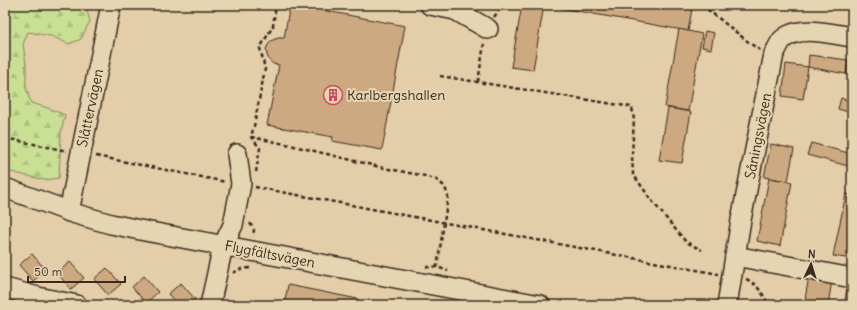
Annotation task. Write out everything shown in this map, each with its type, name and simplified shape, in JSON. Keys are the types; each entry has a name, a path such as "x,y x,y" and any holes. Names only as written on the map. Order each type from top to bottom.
{"street":[{"name":"Slåttervägen","path":"69,212 111,5"},
{"path":"430,5 455,10 488,30"},
{"name":"Såningsvägen","path":"726,305 741,220 774,54 783,40 795,32 810,31 852,37"},
{"path":"210,305 223,246 233,225 247,186 237,154"},
{"name":"Flygfältsvägen","path":"5,188 69,212 111,224 540,305"},
{"path":"735,256 852,278"},
{"path":"5,288 76,305"}],"path":[{"path":"251,137 265,69 260,48 273,26 276,5"},
{"path":"702,5 751,44 773,57"},
{"path":"478,82 488,30"},
{"path":"440,76 632,107 634,120 632,155 633,174 652,201 686,242 702,250"},
{"path":"247,186 260,148 251,137"},
{"path":"251,137 384,168 426,176 437,180 446,190 448,197 437,267"},
{"path":"5,138 247,186 732,276 752,281 757,285 769,305"},
{"path":"229,278 232,274 241,269 258,269"}],"green space":[{"path":"5,5 85,5 90,21 81,39 69,44 51,36 28,32 23,44 26,64 26,88 31,103 65,115 61,133 59,178 45,180 11,172 5,168 5,102 9,101 10,75 5,67"}],"building":[{"name":"Karlbergshallen","path":"290,5 405,26 382,150 332,141 333,137 267,125 279,65 273,64 269,60 266,49 271,41 284,38"},
{"path":"522,5 544,5 533,70 511,67"},
{"path":"544,5 671,5 692,9 688,31"},
{"path":"679,29 702,34 688,111 665,107"},
{"path":"705,31 714,33 711,49 702,47"},
{"path":"850,50 852,51 852,75 846,74"},
{"path":"809,55 848,60 846,74 808,67"},
{"path":"786,64 808,67 803,99 782,96"},
{"path":"841,98 852,102 852,113 838,109"},
{"path":"668,108 691,112 682,163 659,160"},
{"path":"811,143 852,154 852,167 807,155"},
{"path":"771,144 794,149 788,181 764,177"},
{"path":"769,178 792,182 780,246 757,241"},
{"path":"846,194 852,195 852,259 833,256"},
{"path":"32,254 46,270 33,281 19,265"},
{"path":"70,262 84,278 71,289 57,273"},
{"path":"107,268 121,284 108,295 94,279"},
{"path":"144,276 158,292 146,303 132,287"},
{"path":"809,276 832,280 828,305 804,305"},
{"path":"181,283 195,299 188,305 178,305 168,294"},
{"path":"848,284 852,284 852,305 844,305"},
{"path":"288,285 358,299 357,305 284,305"}],"place":[{"name":"Karlbergshallen","path":"333,95"}]}
